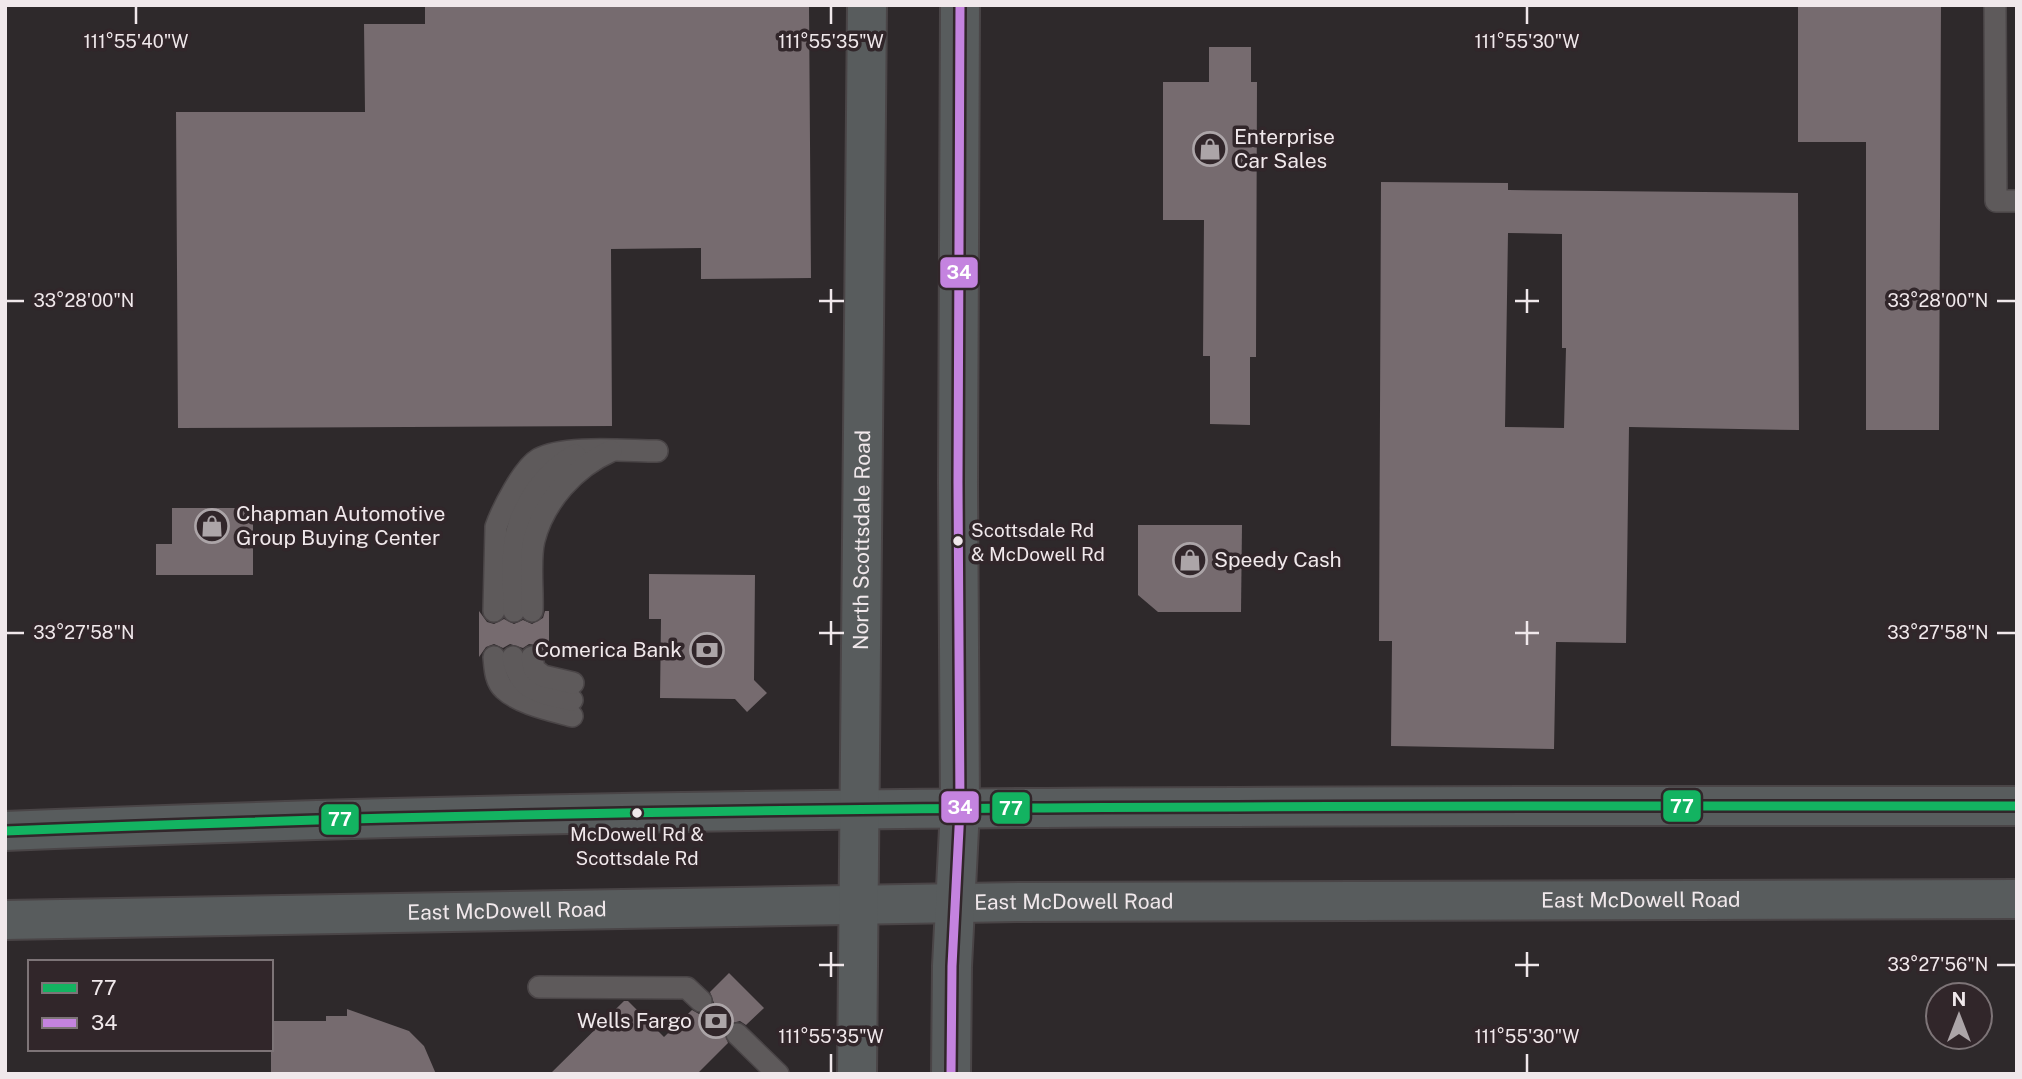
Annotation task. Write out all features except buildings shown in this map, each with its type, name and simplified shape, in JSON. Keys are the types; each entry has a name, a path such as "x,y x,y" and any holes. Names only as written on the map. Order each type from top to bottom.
{"main road":[{"name":"North Scottsdale Road","path":"858,1074 867,5"},
{"path":"951,1074 960,809 960,5"},
{"path":"5,831 281,820 860,810 1298,806 2017,806"},
{"name":"East McDowell Road","path":"5,920 1085,902 2017,899"}],"lane":[{"path":"1995,5 1996,201 2017,201"},
{"path":"613,451 574,474 546,509 533,541 514,611 496,527 500,514 522,477 537,460 583,451 613,451 657,451"},
{"path":"513,657 534,669 572,700 543,708 503,688 496,676 513,657"},
{"path":"539,987 687,988 701,1001"},
{"path":"737,1034 778,1074"}],"transit line":[{"name":"34","path":"951,1074 952,966 960,809 960,5"},
{"name":"77","path":"5,831 508,815 759,811 2017,806"}],"place":[{"name":"Enterprise Car Sales","path":"1210,149"},
{"name":"Chapman Automotive Group Buying Center","path":"212,526"},
{"name":"Scottsdale Rd & McDowell Rd","path":"958,541"},
{"name":"Speedy Cash","path":"1190,560"},
{"name":"Comerica Bank","path":"707,650"},
{"name":"McDowell Rd & Scottsdale Rd","path":"637,813"},
{"name":"Wells Fargo","path":"716,1021"}]}
